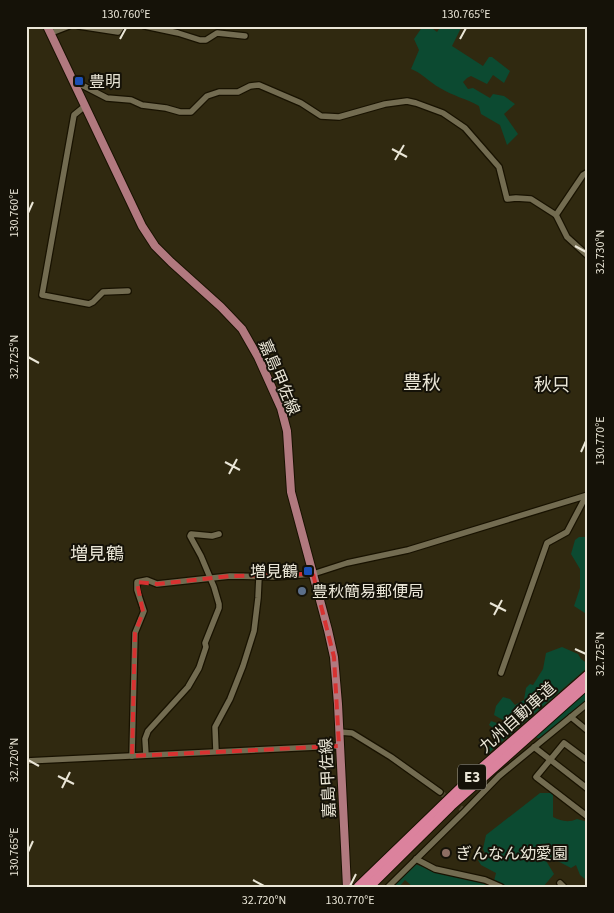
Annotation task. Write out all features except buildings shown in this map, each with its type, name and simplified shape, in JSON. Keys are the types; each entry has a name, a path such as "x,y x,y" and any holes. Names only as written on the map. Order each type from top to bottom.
{"highway":[{"name":"九州自動車道","path":"362,886 477,772 588,675"},
{"name":"九州自動車道","path":"362,886 588,684"}],"main road":[{"name":"嘉島甲佐線","path":"49,30 134,210 155,246 242,329 258,357 281,408 287,431 291,492 334,657 347,887"}],"street":[{"path":"49,30 69,26"},
{"path":"79,26 118,32 122,26"},
{"path":"145,26 200,40 206,40 217,33 245,36"},
{"path":"74,80 107,98 131,100 142,105 180,112 191,112 207,96 219,92 238,92 250,86 258,85 301,103 320,116 339,117 385,104 416,103 443,113 465,128 499,167 507,200 516,198 531,199 556,215 567,237 588,256"},
{"path":"85,106 74,114 42,295 89,304 103,292 128,291"},
{"path":"556,215 583,175 588,172"},
{"path":"132,756 135,633 144,611 137,590 137,582 147,580 156,584 230,576 258,577 312,574 347,563 408,550 587,494"},
{"path":"501,673 546,543 567,532 587,494"},
{"path":"146,754 145,740 148,731 188,687 200,668 206,647 205,643 219,608 217,596 210,578 190,536 193,534 212,536 219,534"},
{"path":"216,751 215,727 230,699 244,666 254,631 258,598 258,577"},
{"path":"388,887 491,783 588,703"},
{"path":"571,717 588,731"},
{"path":"338,732 352,733 440,792"},
{"path":"587,814 536,777 564,742 588,761"},
{"path":"26,761 339,746"},
{"path":"534,746 588,789"},
{"path":"416,859 435,869 485,880 501,887"}],"highlighted area":[{"path":"313,574 334,657 339,746 132,756 135,633 143,612 137,582 157,584 230,576"}],"green space":[{"path":"423,26 429,26 437,32 441,26 462,26 452,46 483,66 489,57 492,57 510,71 504,83 493,75 487,84 471,76 463,82 468,89 473,88 490,98 493,94 504,96 515,104 504,114 518,134 507,145 500,125 481,114 479,106 445,91 411,69 419,50 414,39"},
{"path":"579,537 588,537 588,615 574,606 580,588 580,569 571,554 575,540"},
{"path":"562,647 578,654 588,664 588,667 489,753 486,751 500,733 489,725 491,721 509,727 510,724 494,715 496,706 503,697 510,699 515,705 524,700 526,688 530,684 533,685 543,669 546,653"},
{"path":"588,690 588,699 539,739 536,737"},
{"path":"540,793 553,793 553,817 565,821 577,819 588,822 588,875 585,879 580,875 576,865 571,868 548,856 545,859 554,874 543,887 505,887 494,881 496,873 481,865 478,860 487,858 483,849 486,835"},
{"path":"415,864 439,873 473,879 497,887 413,887 405,880 399,887 392,887"}],"tunnel":[{"path":"440,792 462,809"}],"place":[{"name":"豊明","path":"79,81"},
{"name":"増見鶴","path":"308,571"},
{"name":"豊秋簡易郵便局","path":"302,591"},
{"name":"ぎんなん幼愛園","path":"446,853"}],"district":[{"name":"豊秋","path":"422,382"},
{"name":"秋只","path":"552,385"},
{"name":"増見鶴","path":"97,554"}]}
